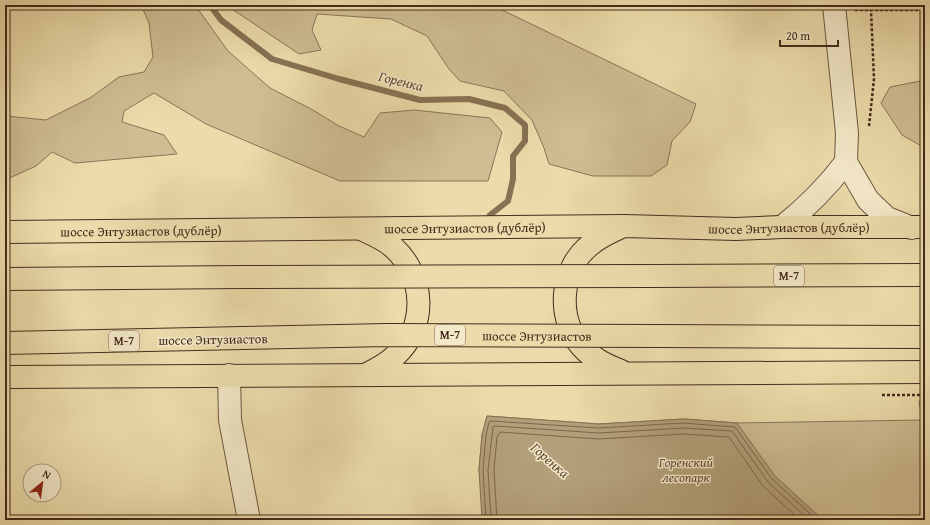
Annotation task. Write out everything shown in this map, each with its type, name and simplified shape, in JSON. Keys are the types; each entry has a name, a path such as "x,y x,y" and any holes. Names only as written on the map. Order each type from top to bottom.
{"main road":[{"name":"шоссе Энтузиастов (дублёр)","path":"5,232 624,226 736,229 782,227 918,227"},
{"path":"624,226 600,238 581,254 573,265 568,276 564,300 569,324 574,336 581,346 600,362 626,373"},
{"path":"358,228 382,239 401,255 414,276 419,300 415,325 404,347 385,364 366,374"},
{"name":"М-7","path":"5,279 925,275"},
{"name":"шоссе Энтузиастов","path":"5,343 387,335 925,337"},
{"path":"5,377 925,372"}],"lane":[{"path":"834,7 847,133 846,162 868,200 887,218 918,227"},
{"path":"782,227 803,210 820,193 846,162"},
{"path":"228,375 230,420 249,520"}],"path":[{"path":"834,7 871,10 925,10"},
{"path":"868,132 874,79 871,10"}],"green space":[{"path":"141,5 195,5 228,51 270,88 313,110 339,126 364,137 380,113 414,110 490,118 502,132 488,181 340,181 206,124 154,93 124,111 122,122 164,135 177,154 75,163 52,152 36,166 5,180 6,116 46,120 90,98 119,77 144,72 153,57 149,23"},
{"path":"226,5 492,5 696,104 690,122 672,141 667,165 651,176 593,176 549,164 532,120 504,91 460,81 449,69 427,36 391,19 317,14 312,30 321,50 299,54"},
{"path":"925,80 925,148 902,135 881,103 890,87"},
{"name":"Горенский лесопарк","path":"919,401 925,401 925,520 484,520 479,469 482,435 487,416 599,424 684,419 737,423 922,420"}],"water":[{"name":"Горенский лесопарк","path":"487,416 599,424 684,419 737,423 775,476 823,520 482,520 479,470 482,435"}],"waterway":[{"name":"Горенка","path":"210,5 221,20 272,59 339,79 420,100 469,99 505,108 525,125 525,141 513,156 513,179 508,201 490,215"}]}
